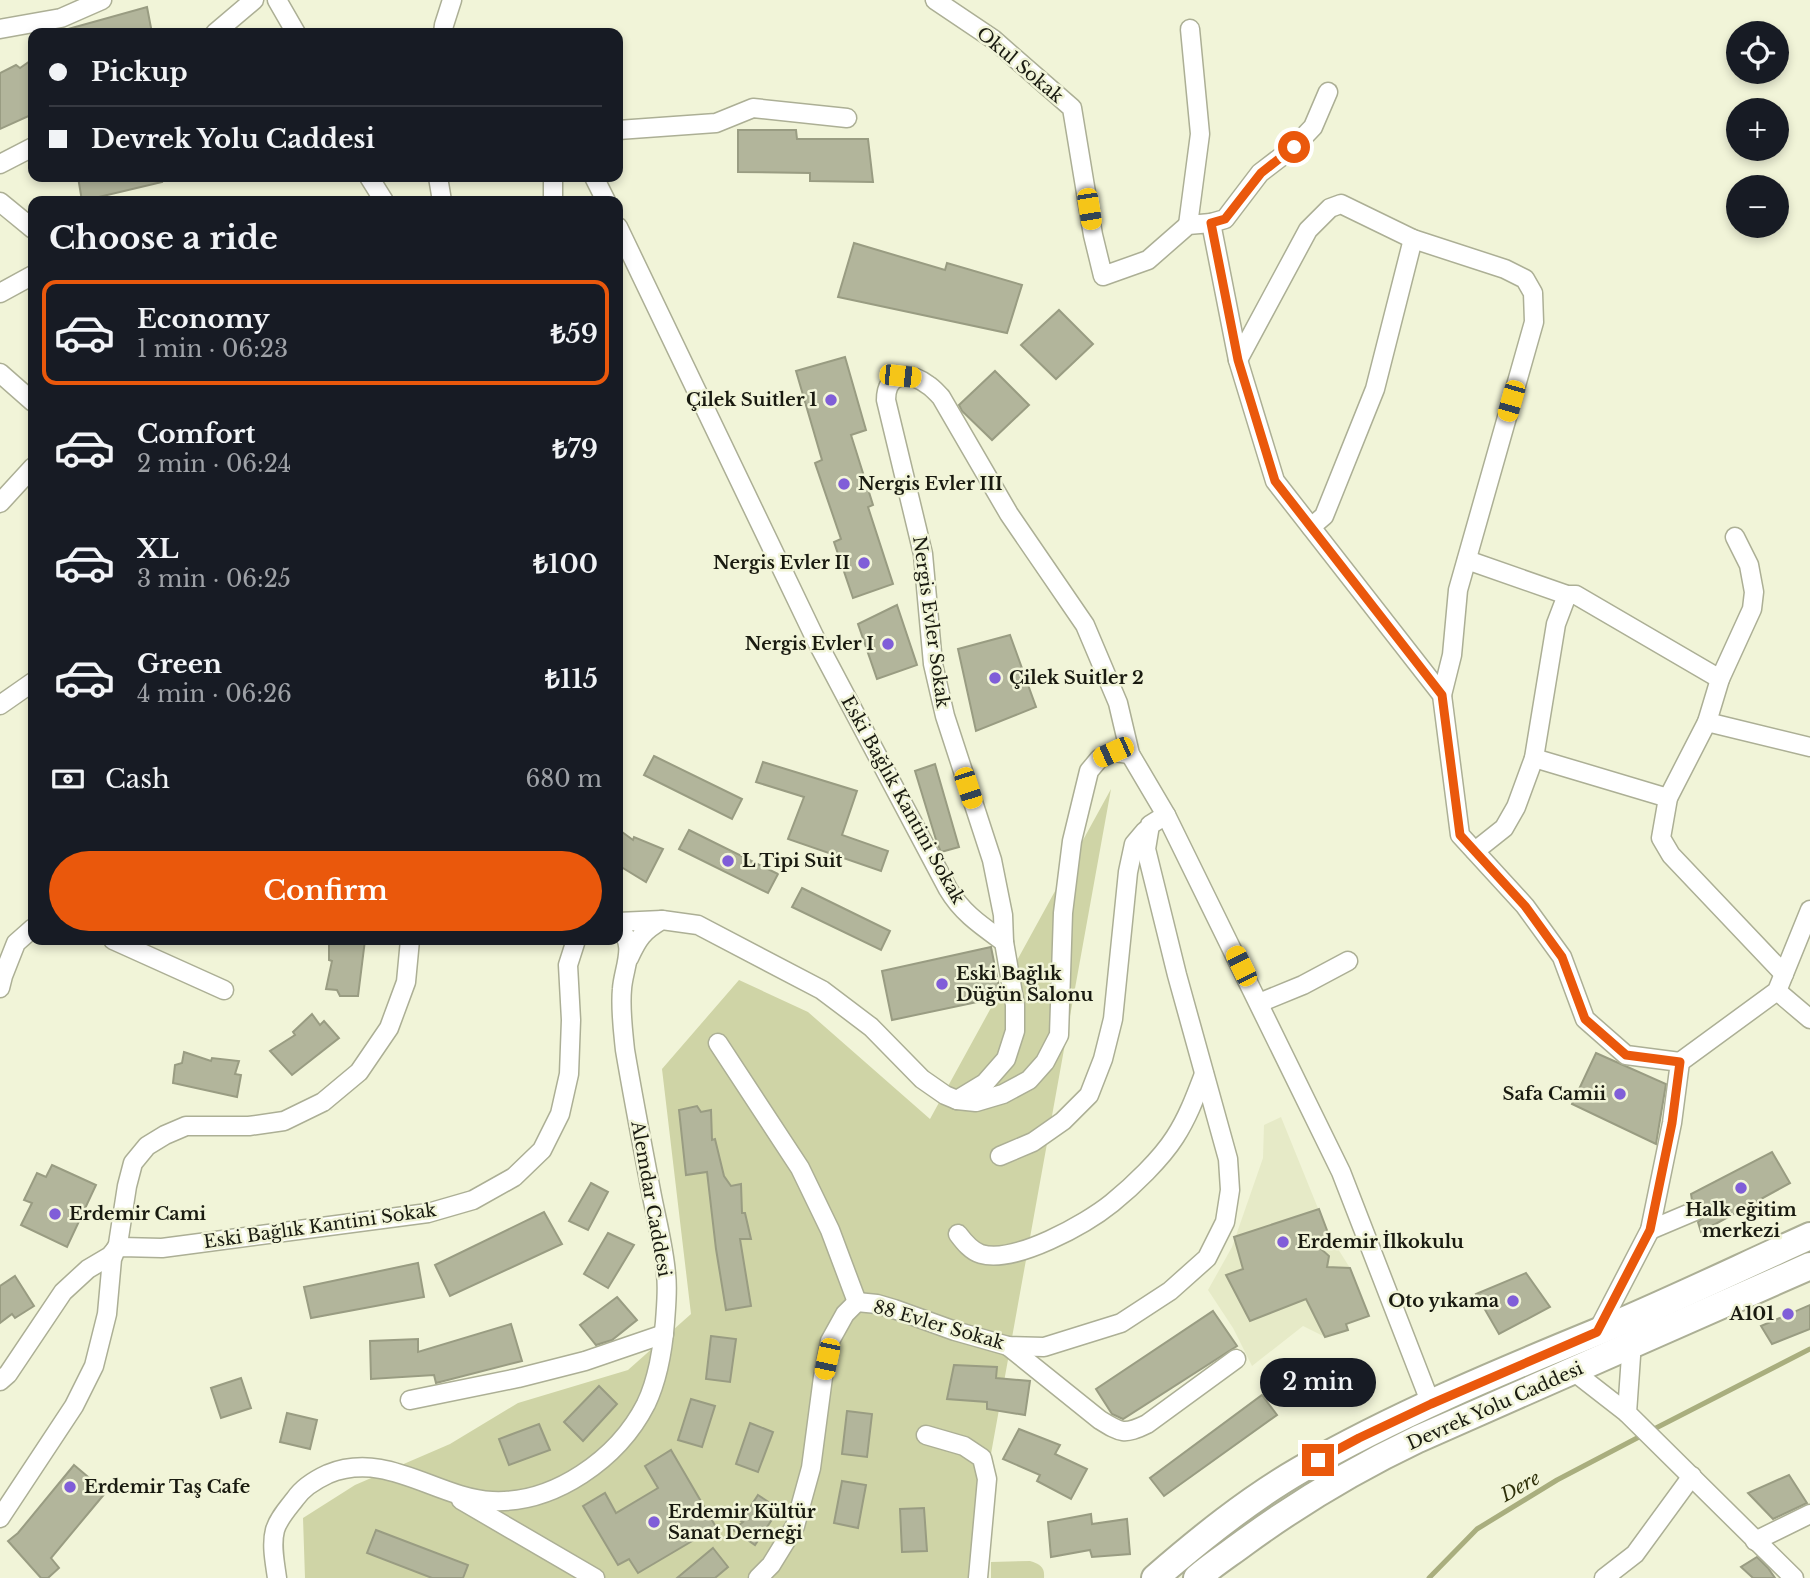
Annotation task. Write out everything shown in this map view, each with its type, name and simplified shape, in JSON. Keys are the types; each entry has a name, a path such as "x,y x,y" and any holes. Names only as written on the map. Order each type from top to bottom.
{"highway":[{"name":"Devrek Yolu Caddesi","path":"1156,1578 1185,1552 1241,1510 1298,1471 1359,1438 1810,1236"},
{"name":"Devrek Yolu Caddesi","path":"1198,1578 1269,1524 1372,1461 1810,1266"}],"street":[{"path":"0,29 61,18 102,0"},
{"path":"221,28 254,0"},
{"path":"277,0 293,28"},
{"path":"444,28 452,0"},
{"name":"Okul Sokak","path":"935,0 993,39 1072,108 1093,235 1103,276 1148,260 1188,225"},
{"path":"957,0 961,18"},
{"path":"1190,29 1199,134 1188,225 1225,219 1261,173 1294,147 1313,127 1328,92"},
{"path":"623,130 716,123 753,108 847,118"},
{"path":"0,164 28,149"},
{"path":"0,202 28,225"},
{"path":"1238,360 1308,230 1330,208 1341,204 1413,239 1506,269 1525,279 1533,293 1534,322 1458,590 1452,655 1442,695 1460,835 1525,906 1562,957 1585,1019 1626,1055 1680,1062"},
{"path":"1211,223 1238,360 1275,481 1442,695"},
{"name":"Eski Bağlık Kantini Sokak","path":"623,237 804,615 957,904 1004,942"},
{"path":"1311,527 1324,516 1375,389 1413,239"},
{"path":"2,292 28,278"},
{"path":"0,373 28,398"},
{"name":"Nergis Evler Sokak","path":"1004,942 1003,915 992,860 945,716 933,664 923,554 886,400 886,389 890,381 900,376 914,378 929,385 941,397 1009,514 1085,625 1118,703 1130,754"},
{"path":"0,503 28,472"},
{"path":"1735,537 1749,565 1754,592 1752,609 1720,679 1707,722 1668,798 1661,838 1671,855 1810,1019"},
{"path":"1467,560 1567,595 1576,595 1720,679"},
{"path":"1475,851 1504,828 1516,807 1534,758 1556,624 1567,595"},
{"path":"0,705 28,685"},
{"path":"1707,722 1810,747"},
{"path":"623,922 662,919 698,925 822,990 871,1027 922,1079 945,1095 957,1100 976,1102 1003,1094 1029,1080 1045,1062 1059,1035 1063,913 1072,841 1089,771 1099,759 1113,752 1130,754 1166,815 1341,1172 1431,1404"},
{"path":"1534,758 1668,798"},
{"path":"1000,1156 1033,1142 1063,1121 1088,1094 1103,1059 1113,1019 1128,872 1135,844 1150,825 1166,815"},
{"name":"88 Evler Sokak","path":"758,1578 771,1565 794,1526 811,1468 823,1377 831,1341 845,1314 857,1302 877,1304 1007,1346 1044,1347 1121,1322 1170,1291 1207,1258 1225,1222 1230,1190 1228,1159 1177,975 1146,849 1150,825"},
{"path":"1597,1332 1650,1230 1672,1123 1680,1062 1780,983 1810,911"},
{"path":"629,959 637,940 662,919"},
{"path":"1,980 16,943 28,932"},
{"path":"623,932 628,943 629,959"},
{"path":"957,1100 985,1083 1006,1059 1015,1031 1015,1005 1004,942"},
{"path":"124,945 224,990"},
{"path":"0,1518 74,1406 94,1366 107,1314 111,1259 118,1244 133,1163 147,1146 186,1126 249,1126 284,1121 323,1102 359,1072 389,1028 406,982 410,945"},
{"name":"Eski Bağlık Kantini Sokak","path":"115,1250 121,1247 162,1248 428,1213 473,1200 514,1177 542,1150 559,1114 569,1074 571,1020 568,965 574,945"},
{"name":"Alemdar Caddesi","path":"277,1578 274,1557 275,1530 298,1495 315,1480 337,1471 384,1469 446,1491 489,1501 518,1501 550,1491 604,1458 630,1431 647,1402 659,1363 664,1334 667,1275 625,1050 622,988 629,959"},
{"path":"1259,1003 1303,985 1348,961"},
{"path":"718,1043 800,1168 830,1230 857,1302"},
{"path":"958,1234 970,1248 981,1254 1002,1256 1026,1251 1072,1229 1111,1204 1145,1172 1174,1138 1191,1108 1204,1074"},
{"path":"1650,1230 1695,1211"},
{"path":"0,1381 8,1374 63,1292 88,1269 115,1250"},
{"path":"1647,1309 1658,1334"},
{"path":"410,1400 585,1361 664,1334"},
{"path":"1007,1346 1117,1431 1131,1431 1146,1424 1236,1359"},
{"path":"1628,1413 1631,1356 1629,1346"},
{"path":"1573,1371 1628,1413 1794,1578"},
{"path":"926,1435 964,1446 982,1458 987,1479 978,1578"},
{"path":"1604,1578 1635,1554 1692,1476"},
{"path":"446,1491 594,1578"},
{"path":"1755,1541 1810,1514"}],"shaded area":[{"path":"1111,789 970,1570 971,1578 305,1578 303,1518 355,1485 450,1444 518,1403 628,1370 691,1314 662,1069 739,980 808,1012 930,1119"},
{"name":"Erdemir İlkokulu","path":"1281,1117 1328,1233 1350,1268 1346,1324 1348,1330 1325,1337 1303,1326 1252,1366 1233,1328 1208,1290 1232,1247 1263,1158 1264,1125"},
{"path":"1030,1561 1041,1566 1044,1578 991,1578 991,1562"}],"building":[{"path":"147,7 151,28 72,28"},
{"path":"28,62 28,116 0,129 0,73 16,65 20,68"},
{"path":"738,130 796,130 797,139 868,139 873,182 810,181 810,173 738,172"},
{"path":"79,182 162,182 103,196 81,196"},
{"path":"854,243 945,270 947,263 1022,285 1007,333 838,297"},
{"path":"1059,310 1093,344 1056,379 1021,345"},
{"path":"845,357 866,430 851,435 873,505 868,507 893,584 853,598 834,542 841,539 815,463 822,460 796,371"},
{"path":"995,371 1029,405 992,440 959,405"},
{"name":"Nergis Evler I","path":"897,605 917,665 877,679 858,624"},
{"name":"Çilek Suitler 2","path":"1010,635 1036,707 976,731 958,649"},
{"name":"L Tipi Suit","path":"654,756 742,799 732,819 644,775"},
{"path":"763,762 857,791 842,835 888,851 881,871 788,839 804,797 756,782"},
{"path":"935,764 959,847 941,852 915,771"},
{"name":"L Tipi Suit","path":"689,830 778,874 768,893 679,849"},
{"path":"623,833 633,840 634,837 663,849 646,882 623,868"},
{"name":"L Tipi Suit","path":"802,888 890,931 881,950 792,907"},
{"path":"329,945 364,945 358,996 340,996 337,990 326,989 332,961 329,960"},
{"name":"Eski Bağlık Düğün Salonu","path":"991,947 1001,997 892,1020 882,971"},
{"path":"312,1014 320,1025 324,1021 339,1038 292,1075 270,1051 295,1035 293,1032"},
{"path":"184,1052 211,1061 212,1058 239,1061 235,1074 241,1075 237,1097 173,1083 175,1065 182,1063"},
{"name":"Safa Camii","path":"1596,1053 1666,1084 1656,1144 1572,1104"},
{"path":"697,1106 701,1112 711,1110 712,1140 715,1139 724,1176 731,1186 741,1184 742,1213 745,1213 751,1239 740,1239 751,1306 726,1310 707,1172 686,1175 679,1110"},
{"name":"Halk eğitim merkezi","path":"1772,1152 1790,1183 1701,1232 1698,1222 1704,1217 1706,1207 1701,1202 1692,1200 1691,1194"},
{"name":"Erdemir Cami","path":"52,1165 96,1185 67,1247 21,1225 32,1203 24,1200 37,1173 46,1177"},
{"path":"591,1183 608,1192 588,1230 569,1221"},
{"path":"1319,1209 1328,1233 1320,1248 1329,1256 1327,1267 1350,1268 1369,1316 1346,1324 1348,1330 1325,1337 1306,1299 1250,1321 1226,1275 1243,1269 1234,1237"},
{"path":"544,1212 562,1244 450,1296 435,1265"},
{"path":"608,1233 634,1245 608,1288 584,1274"},
{"path":"418,1263 424,1297 311,1318 304,1287"},
{"name":"Oto yıkama","path":"1526,1273 1550,1307 1499,1334 1476,1294"},
{"path":"15,1276 34,1306 15,1318 12,1314 0,1323 0,1286"},
{"path":"617,1297 637,1320 612,1340 596,1345 580,1325"},
{"path":"1810,1305 1810,1329 1772,1344 1761,1326"},
{"path":"1213,1311 1237,1346 1123,1419 1112,1414 1096,1389"},
{"path":"511,1324 522,1361 436,1383 434,1375 371,1379 370,1341 418,1339 418,1352"},
{"path":"711,1336 736,1339 730,1382 706,1379"},
{"path":"954,1365 997,1367 996,1378 1030,1381 1025,1415 987,1409 987,1402 947,1399"},
{"path":"241,1378 251,1408 221,1418 211,1388"},
{"path":"599,1386 617,1404 583,1441 564,1422"},
{"path":"1262,1395 1277,1415 1164,1496 1150,1478"},
{"path":"691,1399 715,1406 702,1447 678,1440"},
{"path":"847,1411 872,1414 867,1457 842,1454"},
{"path":"287,1413 317,1420 310,1449 280,1442"},
{"path":"750,1423 773,1432 758,1472 736,1464"},
{"path":"539,1424 550,1450 509,1465 499,1439"},
{"path":"1019,1429 1060,1445 1055,1454 1087,1469 1071,1499 1037,1481 1040,1475 1003,1459"},
{"path":"671,1450 716,1527 638,1573 629,1559 618,1565 583,1506 605,1493 616,1513 658,1488 645,1466"},
{"path":"74,1465 106,1492 51,1558 59,1568 48,1578 41,1578 8,1541 18,1533"},
{"path":"1789,1475 1807,1503 1773,1519 1748,1493"},
{"path":"842,1481 866,1485 858,1528 834,1523"},
{"path":"758,1495 779,1509 755,1545 733,1530 743,1522 741,1521"},
{"path":"924,1508 927,1551 902,1552 900,1509"},
{"path":"1091,1514 1092,1524 1127,1519 1130,1554 1092,1557 1090,1550 1051,1557 1048,1522"},
{"path":"376,1530 468,1565 463,1578 432,1578 367,1553"},
{"path":"713,1548 728,1567 715,1578 677,1578"},
{"path":"1757,1557 1775,1578 1753,1578 1741,1567"}],"waterway":[{"name":"Dere","path":"1656,1428 1810,1349"},
{"name":"Dere","path":"1429,1578 1477,1529 1557,1480 1639,1437"}],"place":[{"name":"Çilek Suitler 1","path":"831,400"},
{"name":"Nergis Evler III","path":"844,484"},
{"name":"Nergis Evler II","path":"864,563"},
{"name":"Nergis Evler I","path":"888,644"},
{"name":"Çilek Suitler 2","path":"995,678"},
{"name":"L Tipi Suit","path":"728,861"},
{"name":"Eski Bağlık Düğün Salonu","path":"942,984"},
{"name":"Safa Camii","path":"1620,1094"},
{"name":"Halk eğitim merkezi","path":"1741,1188"},
{"name":"Erdemir Cami","path":"55,1214"},
{"name":"Erdemir İlkokulu","path":"1283,1242"},
{"name":"Oto yıkama","path":"1513,1301"},
{"name":"A101","path":"1788,1314"},
{"name":"Erdemir Taş Cafe","path":"70,1487"},
{"name":"Erdemir Kültür Sanat Derneği","path":"654,1522"}],"route":[{"path":"1294,147 1261,173 1225,219 1211,223 1238,360 1275,481 1442,695 1460,835 1525,906 1562,957 1585,1019 1626,1055 1680,1062 1672,1123 1650,1230 1597,1332 1431,1404 1318,1460"}]}
